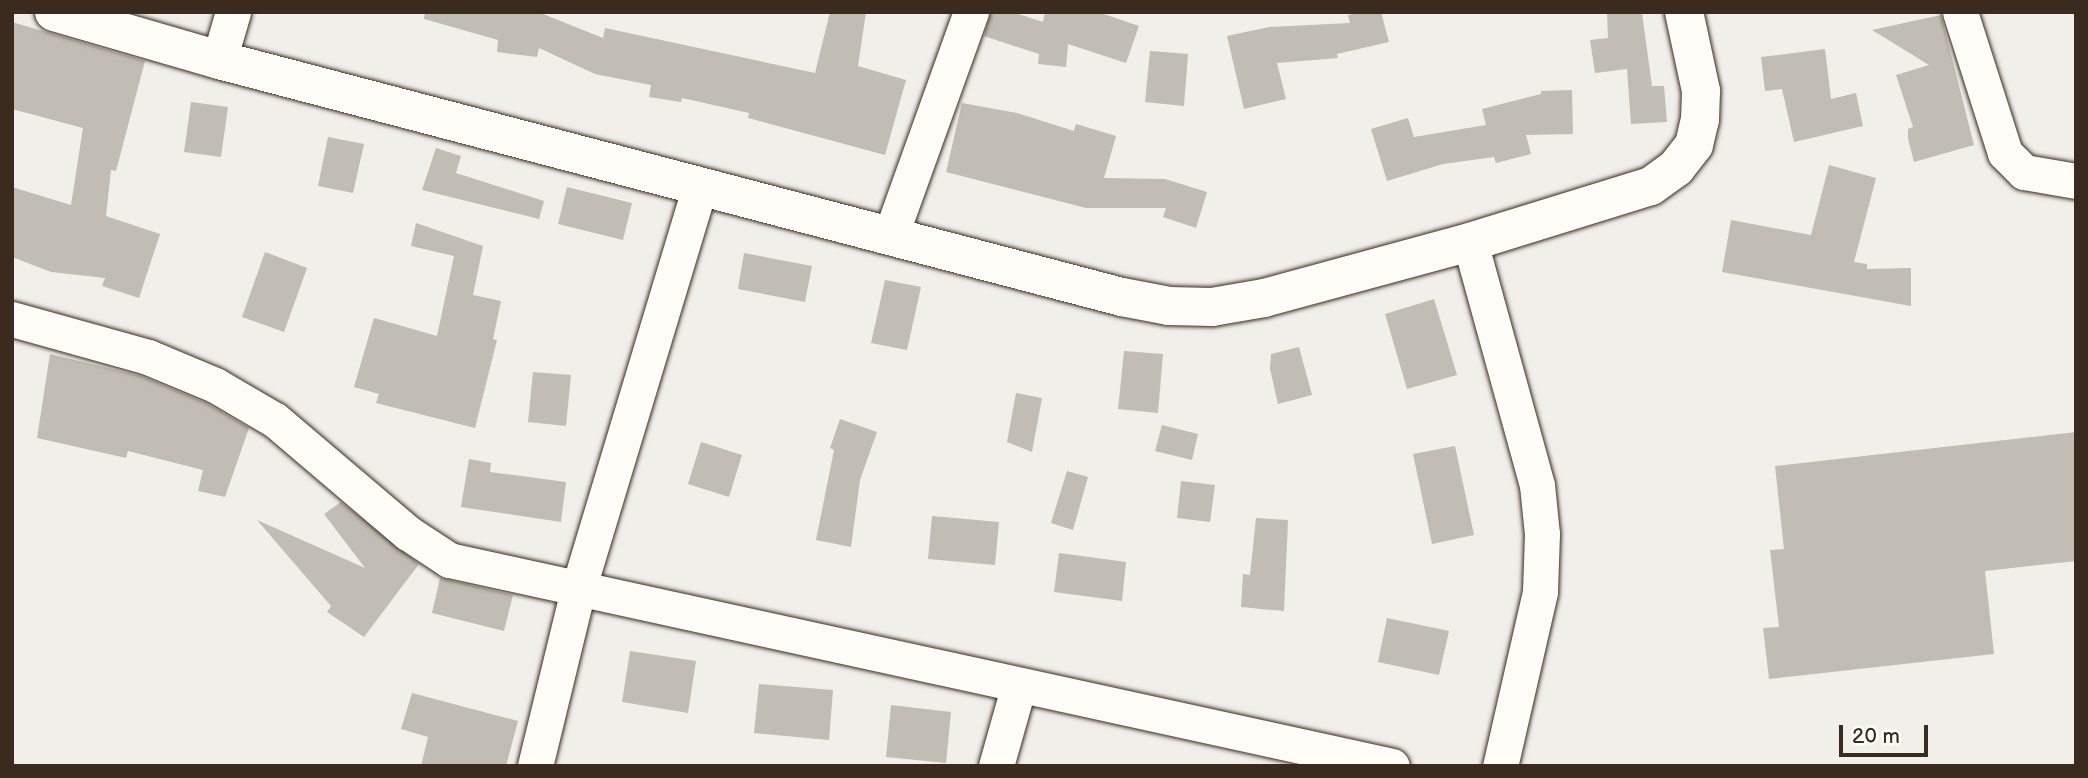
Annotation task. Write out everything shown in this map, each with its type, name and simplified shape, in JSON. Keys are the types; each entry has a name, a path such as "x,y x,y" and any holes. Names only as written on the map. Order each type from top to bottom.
{"street":[{"path":"54,12 219,60 891,234 1122,297 1169,306 1212,307 1264,298 1470,242 1651,186 1676,168 1694,145 1701,91 1684,12"},
{"path":"219,60 233,12"},
{"path":"891,234 971,12"},
{"path":"1960,12 2004,153 2024,172 2076,181"},
{"path":"535,766 578,590 700,186"},
{"path":"1470,242 1536,485 1542,534 1540,592 1500,766"},
{"path":"12,319 148,357 215,385 275,420 408,533 449,560 1018,688 1392,766"},
{"path":"996,766 1018,688"}],"building":[{"path":"425,12 538,12 603,38 605,28 815,73 830,12 866,12 858,66 906,80 885,155 748,118 749,113 682,98 681,102 649,97 651,85 595,74 539,48 537,57 497,52 498,40 424,19"},
{"path":"991,12 1012,12 1043,22 1045,12 1098,12 1139,26 1126,63 1068,44 1066,67 1038,64 1039,54 984,36"},
{"path":"1381,12 1389,42 1337,54 1338,58 1277,63 1286,99 1244,109 1227,36 1269,27 1350,23 1348,15"},
{"path":"1607,12 1642,13 1652,86 1664,86 1667,122 1631,124 1627,69 1595,73 1590,40 1608,38"},
{"path":"1941,15 1974,145 1914,162 1908,139 1908,129 1913,127 1896,75 1929,65 1872,30"},
{"path":"12,22 145,61 116,171 111,170 106,216 160,234 139,298 102,286 105,278 51,272 12,257 12,187 71,205 83,128 12,109"},
{"path":"1825,49 1831,99 1856,93 1863,126 1794,142 1782,89 1765,91 1761,57"},
{"path":"1150,51 1188,54 1184,106 1145,102"},
{"path":"1572,90 1573,134 1526,135 1531,154 1496,163 1494,157 1443,164 1387,181 1371,129 1408,118 1414,137 1486,125 1482,109 1541,94 1541,91"},
{"path":"191,102 228,107 221,157 184,152"},
{"path":"962,103 1017,113 1074,131 1076,124 1116,136 1104,178 1165,179 1207,192 1196,228 1163,217 1166,208 1086,208 946,172"},
{"path":"328,137 364,144 353,193 318,186"},
{"path":"436,148 461,156 456,173 544,201 539,219 422,190"},
{"path":"1829,165 1876,178 1854,262 1867,264 1867,269 1911,268 1911,306 1722,272 1731,220 1811,235"},
{"path":"567,187 632,203 623,240 558,224"},
{"path":"416,223 483,246 473,295 501,301 493,339 497,340 475,428 376,403 379,394 354,387 374,318 437,336 454,256 411,246"},
{"path":"265,252 307,268 284,332 242,317"},
{"path":"744,253 812,266 805,302 738,289"},
{"path":"885,280 921,287 907,350 871,343"},
{"path":"1434,299 1457,375 1407,389 1385,314"},
{"path":"1299,347 1312,395 1278,404 1270,369 1271,354"},
{"path":"1124,351 1163,354 1158,413 1118,409"},
{"path":"50,354 141,376 206,403 249,428 225,497 198,491 203,470 128,451 126,458 37,438"},
{"path":"533,372 571,375 566,426 528,422"},
{"path":"1016,393 1042,398 1032,452 1007,442"},
{"path":"840,419 877,432 860,480 851,547 816,540 834,450 830,448"},
{"path":"1162,425 1198,434 1192,460 1155,451"},
{"path":"2076,432 2076,561 1985,571 1994,654 1769,679 1763,628 1779,627 1770,550 1784,549 1775,466"},
{"path":"701,442 742,455 729,497 688,484"},
{"path":"1455,446 1474,535 1432,544 1413,454"},
{"path":"469,459 491,463 490,472 566,482 561,522 461,507"},
{"path":"1067,471 1088,477 1073,530 1051,523"},
{"path":"1181,481 1215,485 1210,522 1177,518"},
{"path":"341,502 419,564 364,637 327,612 331,606 257,520 365,568 324,514"},
{"path":"932,516 999,522 995,565 928,559"},
{"path":"1256,518 1288,520 1284,611 1241,607 1243,574 1250,575"},
{"path":"1059,553 1126,562 1122,601 1054,592"},
{"path":"440,578 513,595 504,631 432,613"},
{"path":"1387,618 1449,631 1439,675 1378,662"},
{"path":"630,651 696,661 688,713 622,702"},
{"path":"759,684 833,690 829,740 754,733"},
{"path":"412,693 518,721 506,766 421,766 428,737 401,729"},
{"path":"891,705 951,712 946,763 886,757"}]}
